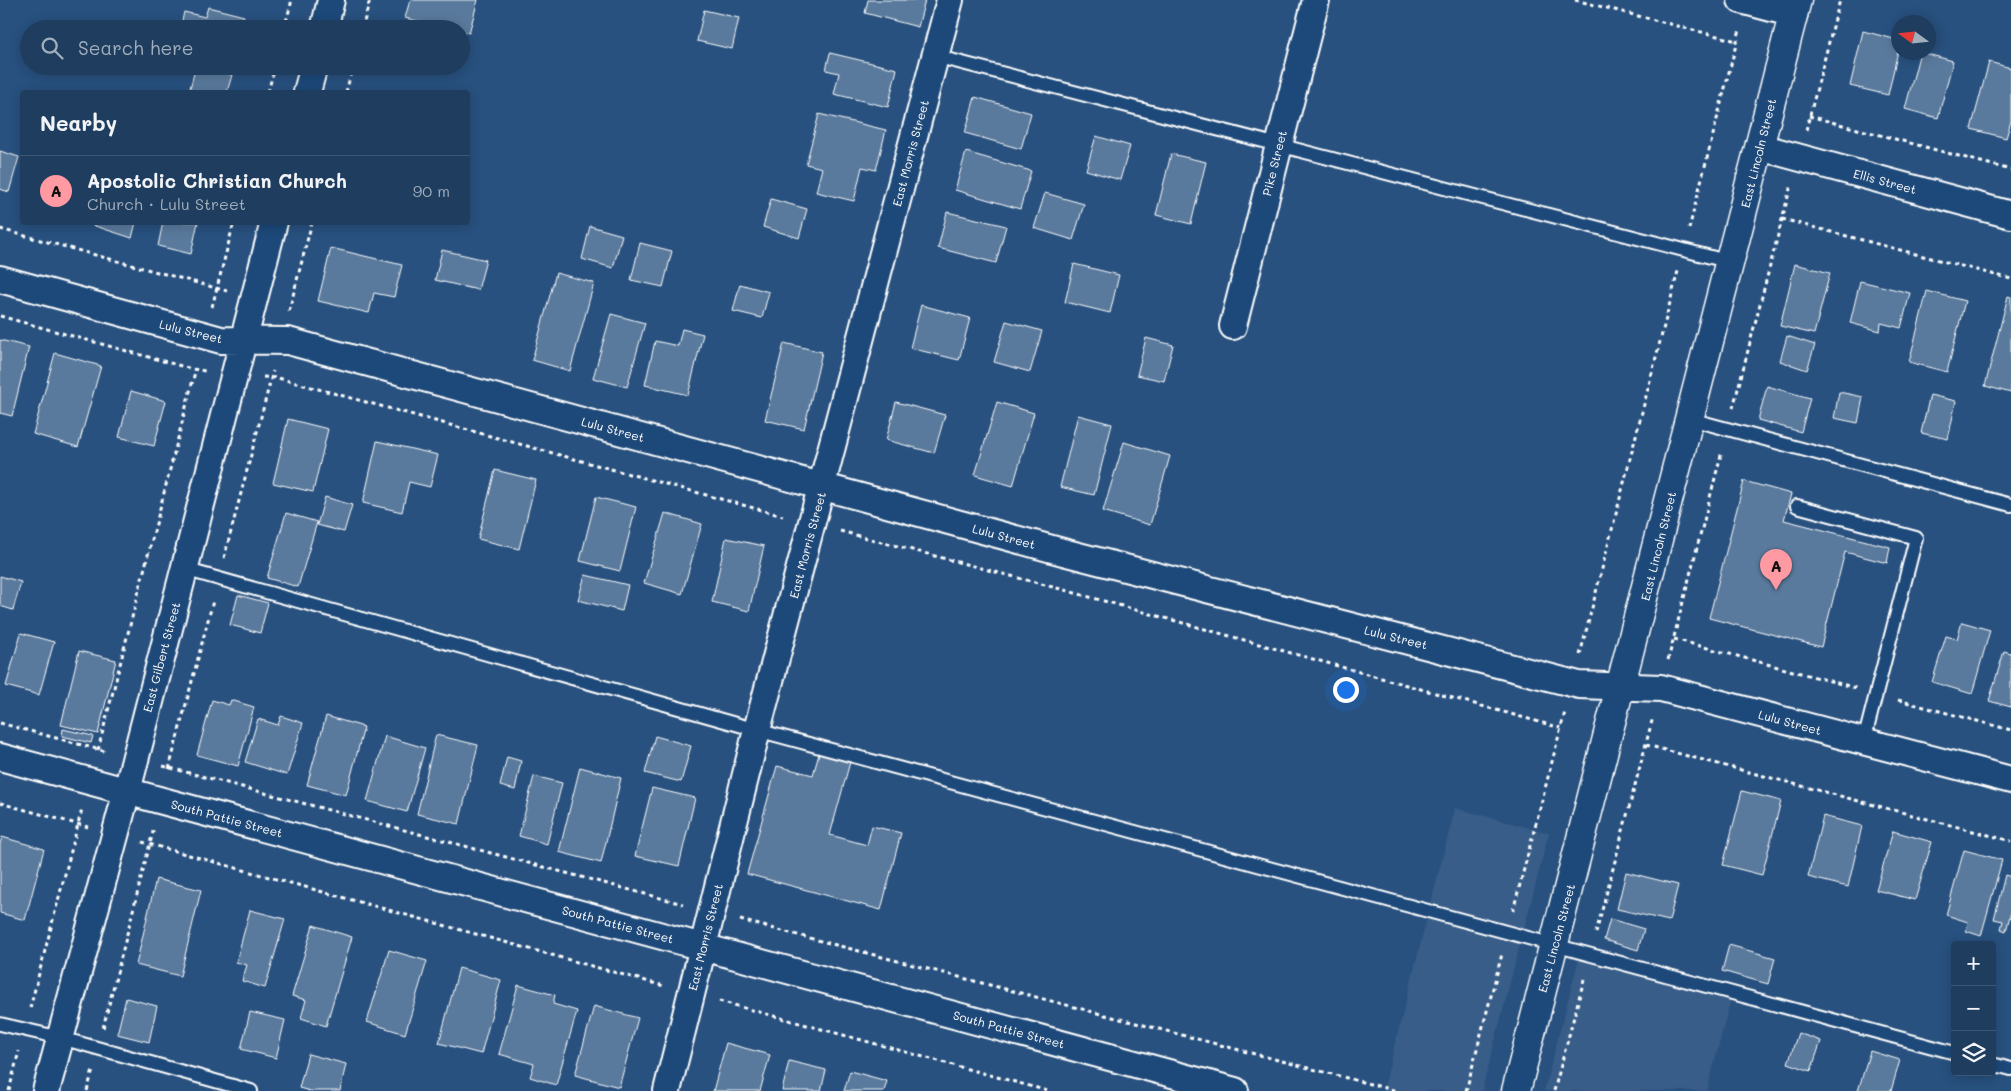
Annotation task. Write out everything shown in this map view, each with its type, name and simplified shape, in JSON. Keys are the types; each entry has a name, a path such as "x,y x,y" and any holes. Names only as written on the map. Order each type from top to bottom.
{"street":[{"path":"326,20 331,0"},
{"name":"East Morris Street","path":"667,1091 757,730 950,0"},
{"name":"Pike Street","path":"1233,326 1316,0"},
{"path":"1744,1 1796,7"},
{"name":"East Lincoln Street","path":"1516,1091 1796,7"},
{"path":"308,90 312,75"},
{"name":"Ellis Street","path":"1760,147 2011,215"},
{"name":"East Gilbert Street","path":"46,1091 127,791 273,225"},
{"name":"Lulu Street","path":"0,279 221,340 281,340 298,343 1063,552 1572,683 1661,688 2011,780"},
{"name":"South Pattie Street","path":"0,757 1235,1091"}],"lane":[{"path":"935,56 1730,262"},
{"path":"1690,419 2011,505"},
{"path":"1797,506 1916,538 1864,741"},
{"path":"184,569 757,730 1951,1053"},
{"path":"0,1024 60,1038 251,1091"},
{"path":"1996,1065 2011,1068"}],"path":[{"path":"286,20 292,0"},
{"path":"364,20 370,0"},
{"path":"1575,0 1737,42"},
{"path":"1554,1091 1840,0"},
{"path":"1466,1091 1737,42 1744,1"},
{"path":"269,90 273,75"},
{"path":"347,90 351,75"},
{"path":"1809,116 2011,170"},
{"path":"1782,219 2011,279"},
{"path":"9,1091 233,225"},
{"path":"87,1091 311,225"},
{"path":"1674,639 2011,730"},
{"path":"1646,745 2011,841"},
{"path":"0,803 1048,1091"}],"shaded area":[{"path":"1455,808 1549,833 1482,1091 1383,1091"},
{"path":"1582,947 1734,987 1707,1091 1544,1091"}],"building":[{"path":"410,0 478,0 470,29 470,20 413,20 405,18"},
{"path":"868,0 925,0 918,27 865,13"},
{"path":"208,7 244,16 243,20 182,20 184,12 205,17"},
{"path":"704,10 739,18 732,49 697,41"},
{"path":"1863,31 1891,38 1891,60 1896,60 1888,95 1850,86"},
{"path":"830,53 897,69 888,107 834,94 839,73 826,70"},
{"path":"1936,56 1953,61 1938,118 1905,109 1918,60 1936,60"},
{"path":"1989,62 2011,68 2011,121 2006,138 1971,129"},
{"path":"194,75 232,75 228,90 190,90"},
{"path":"975,97 1031,113 1021,149 965,133"},
{"path":"819,114 886,130 876,170 862,167 854,201 816,192 822,168 806,164"},
{"path":"1096,136 1130,146 1120,180 1086,170"},
{"path":"0,151 19,157 9,192 0,189"},
{"path":"966,152 1031,171 1020,209 955,190"},
{"path":"1171,154 1206,162 1191,224 1156,215"},
{"path":"1045,193 1084,204 1073,240 1034,228"},
{"path":"771,199 807,209 799,238 763,227"},
{"path":"947,212 1006,226 996,263 938,248"},
{"path":"92,225 135,225 132,238"},
{"path":"162,225 197,225 191,254 158,246"},
{"path":"590,226 622,235 613,268 582,259"},
{"path":"640,243 672,251 663,287 631,280"},
{"path":"331,248 402,265 394,297 374,293 369,313 318,301"},
{"path":"442,250 486,260 478,290 435,280"},
{"path":"1074,264 1119,275 1110,313 1065,302"},
{"path":"1795,264 1830,273 1814,334 1780,326"},
{"path":"556,273 594,283 570,371 532,360"},
{"path":"1860,281 1910,293 1901,328 1881,323 1880,331 1850,323"},
{"path":"740,284 769,292 762,318 733,311"},
{"path":"1927,291 1965,301 1947,372 1909,362"},
{"path":"2008,296 2011,297 2011,393 1985,386"},
{"path":"921,305 970,318 959,360 910,348"},
{"path":"611,314 645,323 627,387 593,378"},
{"path":"1006,321 1042,331 1030,372 994,362"},
{"path":"682,329 703,334 688,395 645,385 655,341 678,346"},
{"path":"1787,336 1815,345 1807,370 1780,361"},
{"path":"1146,338 1173,345 1164,381 1137,375"},
{"path":"0,340 29,347 12,416 0,413"},
{"path":"784,343 822,352 804,429 765,420"},
{"path":"55,353 101,366 78,447 33,434"},
{"path":"1767,386 1810,398 1801,432 1758,420"},
{"path":"131,391 166,401 154,446 119,437"},
{"path":"1839,392 1863,397 1858,423 1834,418"},
{"path":"1930,395 1956,401 1948,439 1921,433"},
{"path":"896,402 945,415 934,453 886,440"},
{"path":"997,402 1034,413 1013,486 975,475"},
{"path":"1078,415 1112,424 1094,495 1060,487"},
{"path":"288,419 328,429 313,492 273,483"},
{"path":"377,441 438,455 430,487 409,482 402,512 363,503"},
{"path":"1124,442 1170,456 1150,525 1103,511"},
{"path":"495,470 536,480 519,549 478,539"},
{"path":"1744,481 1791,494 1784,520 1890,547 1887,563 1845,552 1821,647 1709,618"},
{"path":"325,497 352,505 344,532 317,525"},
{"path":"596,497 636,507 620,571 580,561"},
{"path":"286,513 317,522 298,587 267,578"},
{"path":"665,513 702,524 682,594 644,583"},
{"path":"726,538 764,546 749,611 712,602"},
{"path":"585,575 628,585 622,611 578,600"},
{"path":"0,576 21,582 13,610 0,606"},
{"path":"238,595 268,603 260,633 230,625"},
{"path":"1962,622 1990,630 1972,694 1932,682 1946,636 1957,639"},
{"path":"21,633 54,642 39,695 6,686"},
{"path":"79,651 116,660 98,734 61,725"},
{"path":"2004,651 2011,653 2011,707 1989,701"},
{"path":"212,700 229,705 231,700 254,707 238,766 197,755"},
{"path":"281,716 303,723 287,775 245,762 258,719 278,725"},
{"path":"326,716 364,727 346,795 307,785"},
{"path":"63,729 93,736 91,743 62,736"},
{"path":"436,735 478,745 459,824 417,814"},
{"path":"385,736 425,748 407,812 367,801"},
{"path":"655,736 691,746 681,782 645,773"},
{"path":"819,754 850,762 830,835 867,845 872,826 901,833 881,910 747,874 777,766 813,775"},
{"path":"507,757 521,761 515,790 500,786"},
{"path":"580,767 621,778 601,863 559,852"},
{"path":"534,776 562,783 547,844 519,836"},
{"path":"652,788 695,798 679,866 635,856"},
{"path":"1742,791 1781,801 1762,875 1723,865"},
{"path":"1823,816 1862,826 1848,887 1808,877"},
{"path":"1893,831 1932,842 1915,900 1876,890"},
{"path":"2,837 44,849 25,920 0,913 0,844"},
{"path":"1964,850 2002,860 1981,936 1966,931 1968,922 1946,915"},
{"path":"1626,872 1678,885 1669,921 1617,909"},
{"path":"2005,875 2011,877 2011,912 2006,931 2001,929 2003,921 1994,919"},
{"path":"156,879 201,890 180,976 136,965"},
{"path":"250,910 285,919 265,988 242,981 247,965 236,962"},
{"path":"1610,919 1644,929 1638,950 1604,940"},
{"path":"313,925 352,937 326,1026 301,1018 306,1000 292,996"},
{"path":"1729,945 1775,958 1768,984 1722,971"},
{"path":"389,950 427,961 405,1034 367,1022"},
{"path":"459,968 501,980 481,1054 439,1043"},
{"path":"518,985 555,995 553,1004 577,1011 556,1085 530,1077 534,1064 499,1054"},
{"path":"126,998 157,1006 149,1042 117,1034"},
{"path":"594,1006 638,1018 619,1087 575,1075"},
{"path":"250,1012 285,1020 276,1058 241,1049"},
{"path":"1798,1033 1821,1041 1811,1071 1788,1063"},
{"path":"726,1043 770,1055 760,1091 713,1091"},
{"path":"1870,1051 1900,1060 1891,1091 1858,1091"},
{"path":"308,1054 346,1064 340,1091 310,1091 299,1088"},
{"path":"789,1061 826,1070 821,1091 782,1091"},
{"path":"850,1071 887,1081 884,1091 844,1091"}],"place":[{"name":"Apostolic Christian Church","path":"1776,590"}]}
